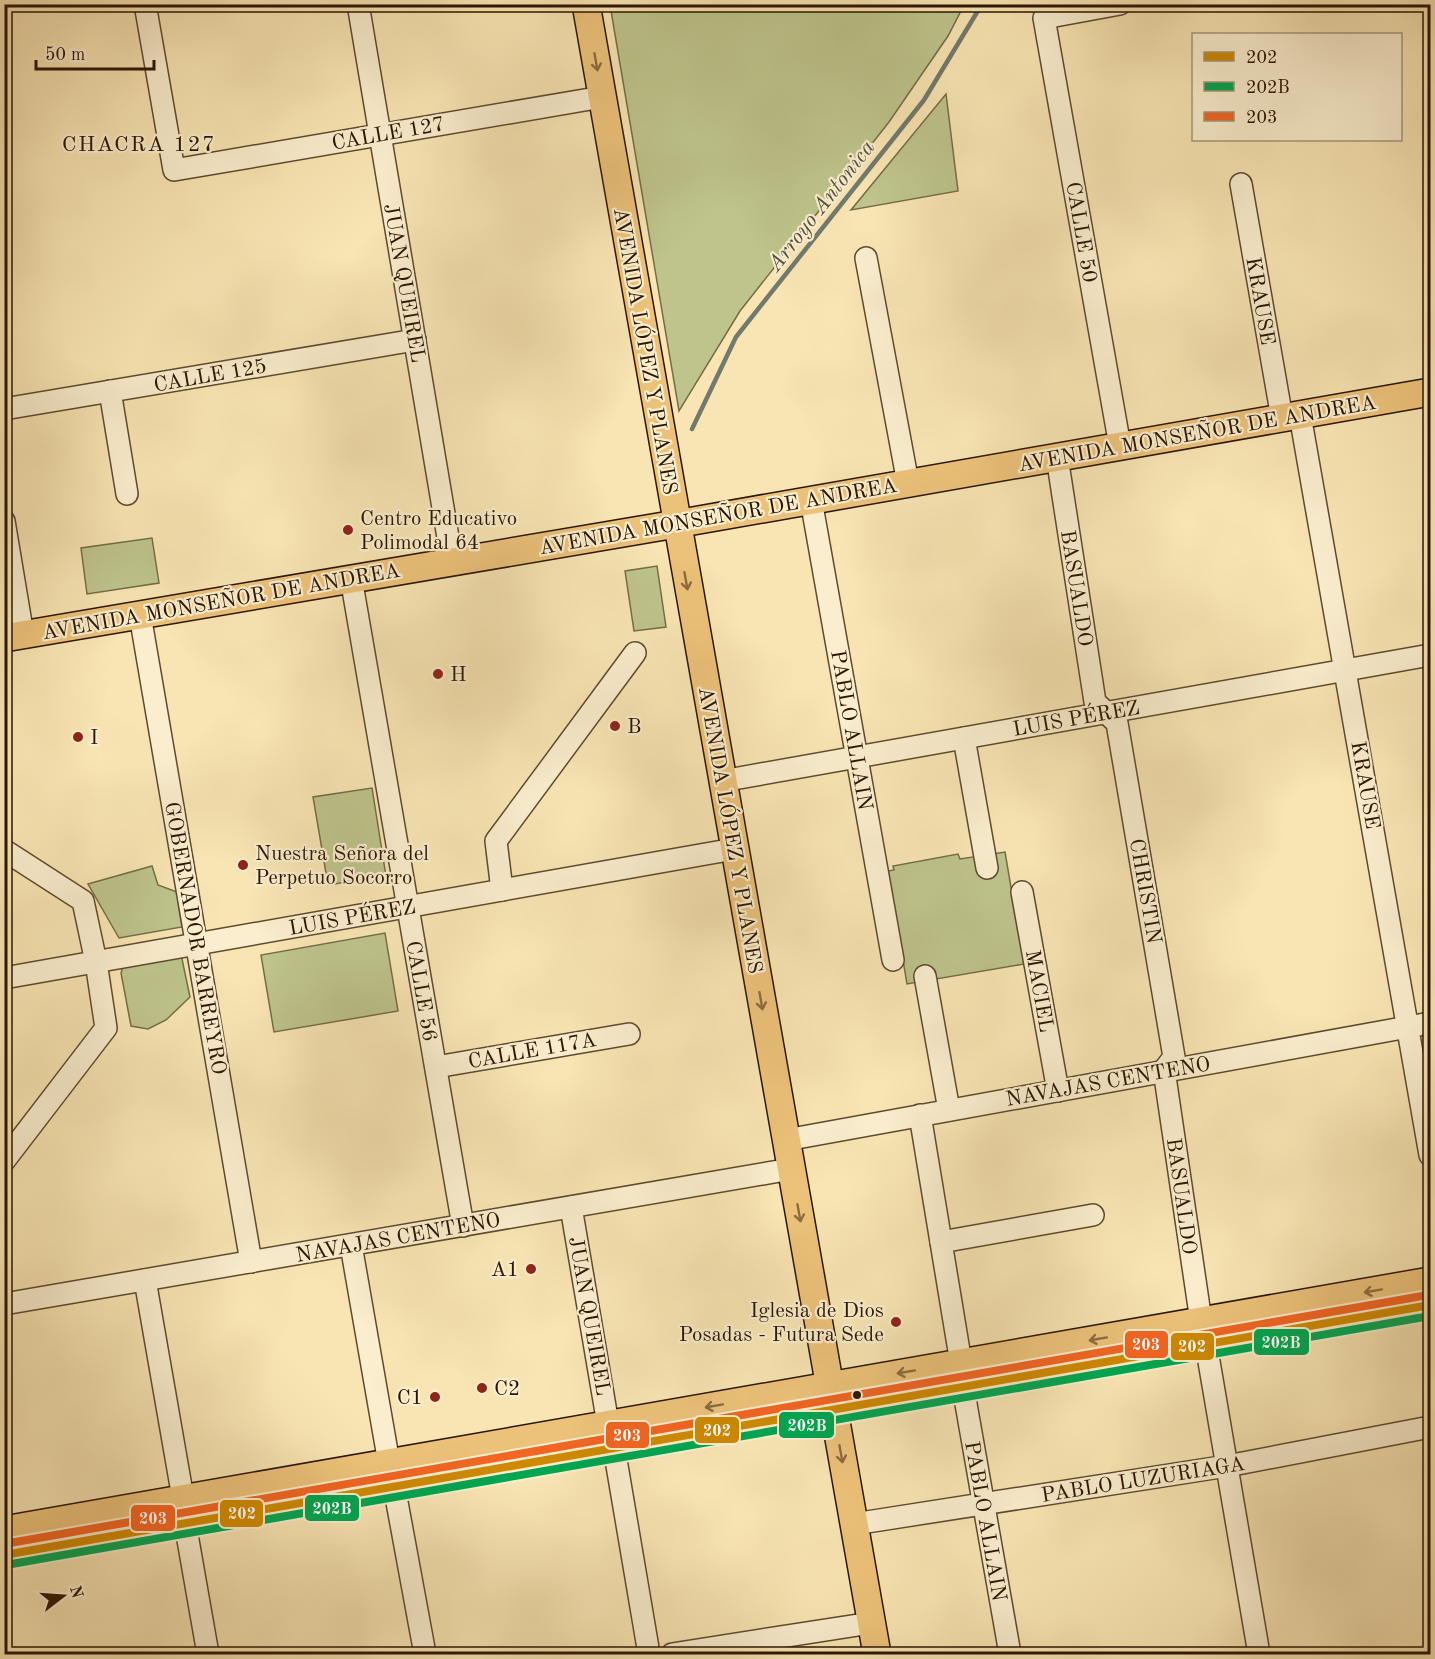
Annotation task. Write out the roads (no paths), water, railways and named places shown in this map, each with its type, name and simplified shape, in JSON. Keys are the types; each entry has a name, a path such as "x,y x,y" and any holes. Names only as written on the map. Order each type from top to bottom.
{"main road":[{"name":"AVENIDA LÓPEZ Y PLANES","path":"586,4 877,1654"},
{"name":"AVENIDA MONSEÑOR DE ANDREA","path":"14,636 676,524 1431,392"},
{"path":"4,1530 184,1511 391,1475 1203,1332 1431,1281"},
{"path":"1203,1332 1431,1305"},
{"path":"4,1555 184,1511"}],"street":[{"name":"CALLE 127","path":"145,4 174,170 602,97"},
{"name":"JUAN QUEIREL","path":"358,4 452,561"},
{"name":"CALLE 50","path":"1120,4 1044,18 1120,446"},
{"name":"KRAUSE","path":"1241,184 1345,670 1431,1155"},
{"path":"867,258 908,483"},
{"name":"CALLE 125","path":"4,409 415,340"},
{"path":"110,392 127,494"},
{"name":"BASUALDO","path":"1057,458 1095,702 1107,713"},
{"name":"PABLO ALLAIN","path":"811,500 894,960"},
{"path":"4,521 14,636"},
{"name":"CALLE 56","path":"351,578 463,1226"},
{"name":"GOBERNADOR BARREYRO","path":"140,615 251,1262"},
{"path":"502,890 496,841 635,653"},
{"name":"LUIS PÉREZ","path":"722,781 1431,655"},
{"name":"CHRISTIN","path":"1107,713 1117,723 1174,1057 1164,1070"},
{"path":"964,738 987,868"},
{"name":"LUIS PÉREZ","path":"4,978 734,849"},
{"path":"4,850 83,901 96,962 106,1028 4,1161"},
{"name":"MACIEL","path":"1022,892 1058,1091"},
{"path":"925,976 949,1110"},
{"name":"NAVAJAS CENTENO","path":"786,1140 1431,1023"},
{"name":"CALLE 117A","path":"436,1067 629,1034"},
{"name":"BASUALDO","path":"1164,1070 1203,1332 1259,1654"},
{"name":"PABLO ALLAIN","path":"920,1115 1010,1654"},
{"name":"NAVAJAS CENTENO","path":"4,1304 791,1169"},
{"name":"JUAN QUEIREL","path":"571,1207 649,1654"},
{"path":"941,1242 1093,1215"},
{"path":"351,1245 425,1654"},
{"path":"145,1280 207,1654"},
{"name":"PABLO LUZURIAGA","path":"854,1524 1227,1466 1431,1427"},
{"path":"672,1654 871,1623"}],"waterway":[{"name":"Arroyo Antonica","path":"692,429 736,337 924,100 982,4"}],"place":[{"name":"Centro Educativo Polimodal 64","path":"348,530"},
{"name":"H","path":"438,674"},
{"name":"B","path":"615,726"},
{"name":"I","path":"78,737"},
{"name":"Nuestra Señora del Perpetuo Socorro","path":"243,865"},
{"name":"A1","path":"531,1269"},
{"name":"Iglesia de Dios Posadas - Futura Sede","path":"896,1322"},
{"name":"C2","path":"482,1388"},
{"name":"C1","path":"435,1397"}],"district":[{"name":"CHACRA 127","path":"139,143"}]}
